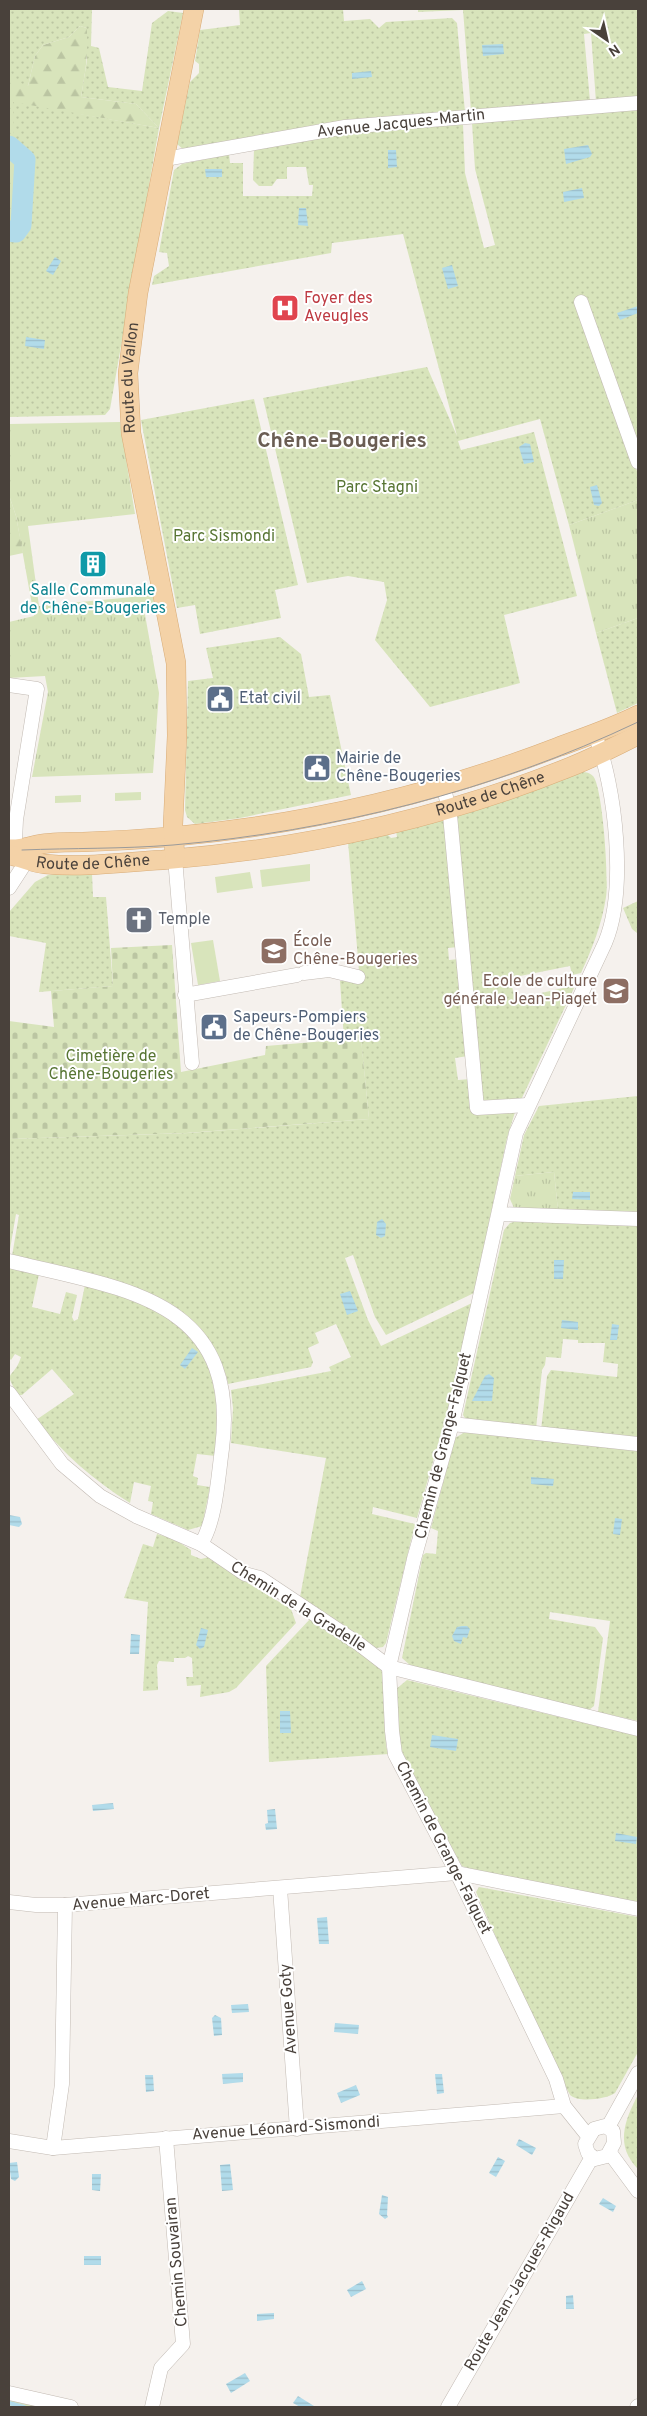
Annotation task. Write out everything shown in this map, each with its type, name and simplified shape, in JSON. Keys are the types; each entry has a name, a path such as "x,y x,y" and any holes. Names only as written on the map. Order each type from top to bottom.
{"main road":[{"name":"Route du Vallon","path":"176,858 174,837 177,736 176,663 131,433 128,388 138,293 194,9"},
{"name":"Route de Chêne","path":"15,853 44,844 174,837 306,819 444,788 595,735 638,715"},
{"name":"Route de Chêne","path":"15,853 37,863 60,864 176,858 310,840 391,823 449,808 533,781 602,753 638,734"}],"street":[{"name":"Avenue Jacques-Martin","path":"165,159 345,127 638,103"},
{"path":"581,302 638,462"},
{"path":"9,685 37,689 16,820 15,853 22,868 9,888"},
{"name":"Chemin de Grange-Falquet","path":"588,2136 564,2106 556,2079 457,1873 395,1754 389,1667 414,1559 452,1424 516,1133 605,943 614,918 615,834 602,753 595,735"},
{"path":"444,788 449,808 477,1108 528,1105"},
{"path":"176,858 185,995 192,1062"},
{"path":"185,995 329,970 358,977"},
{"path":"499,1214 638,1219"},
{"path":"9,1261 117,1288 146,1298 174,1313 202,1340 214,1361 222,1388 225,1408 221,1456 208,1532 201,1544"},
{"name":"Chemin de la Gradelle","path":"9,1393 62,1464 100,1496 136,1516 201,1544 245,1574 260,1578 359,1644 389,1667 638,1729"},
{"path":"452,1424 638,1444"},
{"name":"Avenue Marc-Doret","path":"53,2148 62,2084 65,1905 457,1873 638,1909"},
{"name":"Avenue Goty","path":"280,1888 297,2129"},
{"path":"9,1902 36,1905 65,1905"},
{"path":"608,2127 638,2074"},
{"name":"Avenue Léonard-Sismondi","path":"9,2141 53,2148 564,2106"},
{"path":"597,2127 608,2127 615,2138 610,2153 603,2158 592,2157 586,2148 588,2136 597,2127"},
{"name":"Chemin Souvairan","path":"152,2407 162,2368 183,2344 166,2138"},
{"path":"610,2153 637,2188"},
{"name":"Route Jean-Jacques-Rigaud","path":"448,2407 592,2157"},
{"path":"9,2393 71,2407"}],"green space":[{"path":"9,9 92,9 91,46 99,48 108,87 142,91 152,23 168,11 183,13 159,128 136,104 81,97 87,60 87,28 80,26 69,37 43,45 35,56 28,86 13,80 9,64"},
{"path":"239,9 343,9 344,21 370,19 379,28 386,22 452,18 457,23 465,112 184,150 177,144 190,82 199,73 199,64 195,61 200,30 240,25"},
{"path":"418,9 638,9 638,98 596,102 591,33 584,34 590,101 471,111 463,10 418,12"},
{"path":"80,26 87,28 86,62 81,97 136,104 159,128 78,114 58,209 9,258 9,64 28,86 35,56 43,45 69,37"},
{"path":"13,102 159,128 110,409 105,415 9,417 9,235 15,235 23,229 31,159 14,146"},
{"name":"Parc Stagni","path":"638,109 638,447 589,310 587,297 574,300 638,474 638,500 569,525 540,419 458,441 461,450 534,432 577,596 504,615 520,683 430,707 375,640 387,600 384,582 348,576 307,583 263,398 427,367 457,436 403,234 332,243 331,253 152,285 154,276 169,266 167,253 159,252 174,170 182,164 229,154 230,163 243,163 243,196 312,196 313,185 309,185 306,167 287,167 287,179 277,179 272,186 259,186 253,180 254,149 326,135 463,124 465,173 484,248 495,245 475,169 472,123"},
{"name":"Parc Sismondi","path":"254,399 298,585 275,590 281,618 200,634 195,605 177,608 141,420"},
{"path":"120,422 135,514 28,526 39,606 153,595 154,606 144,609 159,693 153,773 32,777 48,692 45,676 9,678 9,622 34,616 16,516 9,495 9,424"},
{"path":"9,495 16,516 23,553 9,556"},
{"path":"638,500 638,618 596,633 569,525"},
{"path":"638,618 638,703 617,713 596,633"},
{"path":"280,637 301,654 309,697 330,695 351,795 240,818 195,824 187,817 185,810 188,681 213,678 206,648"},
{"path":"579,772 593,776 600,797 606,855 607,888 599,927 581,973 572,975 570,966 510,978 515,999 572,986 574,988 520,1102 482,1105 454,824 458,814"},
{"path":"141,792 141,800 115,801 115,793"},
{"path":"81,795 81,802 55,803 55,796"},
{"path":"438,820 444,821 446,825 458,947 448,948 449,960 459,959 468,1056 455,1058 458,1080 471,1079 474,1112 516,1109 507,1138 474,1293 386,1335 375,1317 353,1255 345,1258 368,1320 381,1346 472,1303 455,1384 417,1518 373,1507 372,1514 415,1524 386,1643 383,1647 376,1648 300,1597 326,1458 231,1443 233,1408 231,1390 331,1371 329,1367 351,1357 336,1324 315,1333 319,1343 308,1348 313,1362 311,1367 228,1384 217,1355 206,1337 194,1322 164,1300 147,1292 110,1280 12,1256 19,1215 16,1214 9,1255 9,1139 189,1133 369,1119 361,1039 344,1040 340,981 357,980 360,982 348,842 387,834 391,838 397,837 396,831"},
{"path":"310,864 310,881 262,887 260,870"},
{"path":"250,872 253,888 217,893 215,877"},
{"path":"92,873 93,897 106,897 113,986 39,992 46,943 9,936 9,912 35,882 48,875"},
{"path":"638,901 637,933 632,929 623,908"},
{"path":"213,940 220,981 198,985 191,943"},
{"name":"Cimetière de Chêne-Bougeries","path":"172,945 181,1072 265,1055 266,1046 361,1038 369,1119 186,1133 9,1139 9,1021 54,1027 51,991 113,986 111,948"},
{"path":"638,1096 638,1214 558,1211 554,1172 515,1176 524,1135 539,1106"},
{"path":"554,1172 558,1211 514,1208 510,1199 515,1176"},
{"path":"518,1221 638,1225 638,1440 541,1430 547,1376 551,1370 617,1377 618,1364 603,1362 605,1343 578,1343 578,1340 563,1339 561,1358 546,1357 542,1370 536,1429 467,1421 463,1415 504,1230 510,1223"},
{"path":"9,1266 39,1274 32,1307 60,1314 66,1292 77,1295 72,1317 74,1321 78,1319 85,1285 126,1295 180,1324 207,1358 217,1402 216,1456 197,1454 193,1476 198,1478 197,1485 210,1487 202,1526 188,1530 151,1514 153,1502 148,1501 151,1486 134,1482 130,1503 80,1466 36,1420 74,1394 52,1369 22,1395 19,1395 14,1387 10,1378 21,1357 15,1354 11,1360 9,1358"},
{"path":"465,1432 638,1451 638,1721 598,1712 610,1621 550,1612 549,1619 595,1627 603,1638 594,1706 589,1710 411,1666 402,1658 423,1555 426,1553 436,1554 438,1531 431,1528 455,1438"},
{"path":"157,1534 174,1539 191,1550 191,1555 201,1559 209,1557 291,1609 296,1623 236,1688 229,1692 200,1697 201,1685 187,1686 186,1677 193,1677 192,1658 188,1656 185,1658 174,1658 174,1662 159,1661 157,1665 158,1690 143,1691 148,1602 124,1598 143,1544 153,1547"},
{"path":"310,1619 378,1665 384,1675 386,1747 389,1754 269,1762 266,1666"},
{"path":"407,1680 638,1736 638,1902 484,1874 462,1866 410,1774 398,1739 395,1690"},
{"path":"479,1887 638,1917 638,2052 615,2093 606,2097 592,2099 579,2099 570,2095 543,2043 476,1892"},
{"path":"638,2095 638,2169 626,2151 624,2133 629,2114"},
{"path":"9,2397 53,2407 9,2407"}],"water":[{"path":"503,44 504,54 483,56 482,45"},
{"path":"371,71 372,77 352,79 352,73"},
{"path":"588,145 592,154 590,157 566,164 564,149"},
{"path":"388,150 396,150 397,167 388,168"},
{"path":"205,169 222,169 222,177 206,177"},
{"path":"582,188 584,198 564,202 563,192"},
{"path":"299,208 306,208 308,226 298,225"},
{"path":"55,257 61,261 53,275 46,271"},
{"path":"452,265 458,286 448,289 442,268"},
{"path":"638,306 638,313 620,320 617,313"},
{"path":"26,337 45,340 44,349 25,346"},
{"path":"525,443 530,444 534,462 524,464 519,447"},
{"path":"597,485 602,503 599,506 594,505 590,487"},
{"path":"573,1192 590,1192 590,1200 572,1199"},
{"path":"382,1219 386,1224 385,1236 381,1238 376,1235 377,1222"},
{"path":"554,1260 564,1260 563,1279 554,1279"},
{"path":"350,1291 358,1311 347,1315 340,1294"},
{"path":"562,1320 578,1322 578,1330 561,1328"},
{"path":"612,1324 619,1325 617,1340 610,1340"},
{"path":"192,1348 198,1352 185,1369 180,1365"},
{"path":"489,1374 494,1378 492,1401 472,1401 485,1376"},
{"path":"531,1477 554,1479 553,1486 531,1484"},
{"path":"9,1515 20,1517 22,1524 19,1527 9,1525"},
{"path":"615,1518 622,1519 620,1535 613,1534"},
{"path":"467,1626 470,1629 467,1638 463,1637 461,1644 454,1641 452,1636 457,1627"},
{"path":"201,1628 208,1630 204,1647 200,1649 196,1645"},
{"path":"131,1634 140,1635 139,1654 130,1654"},
{"path":"280,1711 290,1711 291,1733 280,1733"},
{"path":"432,1735 458,1739 456,1751 430,1747"},
{"path":"113,1803 114,1809 93,1811 92,1805"},
{"path":"275,1809 277,1829 266,1830 265,1824 268,1823 267,1810"},
{"path":"616,1833 637,1837 636,1844 615,1841"},
{"path":"327,1917 329,1944 319,1944 317,1918"},
{"path":"248,2004 249,2012 232,2013 231,2005"},
{"path":"215,2015 221,2018 222,2035 214,2036 212,2018"},
{"path":"335,2023 359,2025 358,2034 334,2032"},
{"path":"243,2073 243,2082 223,2084 222,2074"},
{"path":"435,2074 442,2074 444,2093 437,2094"},
{"path":"145,2075 153,2075 154,2091 146,2092"},
{"path":"356,2085 360,2095 341,2103 337,2093"},
{"path":"519,2139 536,2148 532,2155 516,2145"},
{"path":"498,2157 505,2161 496,2177 489,2173"},
{"path":"17,2162 19,2177 15,2181 11,2179 9,2163"},
{"path":"230,2164 233,2190 222,2191 220,2165"},
{"path":"92,2174 101,2174 100,2191 92,2190"},
{"path":"382,2195 388,2197 388,2217 385,2219 379,2214"},
{"path":"603,2198 616,2206 613,2212 599,2204"},
{"path":"84,2256 101,2256 101,2265 84,2265"},
{"path":"362,2281 366,2289 351,2297 347,2290"},
{"path":"573,2295 574,2309 566,2309 566,2296"},
{"path":"274,2313 274,2319 257,2321 257,2314"},
{"path":"245,2373 250,2381 231,2393 226,2384"},
{"path":"298,2396 314,2407 300,2407 293,2403"}],"waterway":[{"path":"9,146 25,160 21,225 16,232 9,231"},
{"path":"9,2403 24,2407"}],"tram line":[{"path":"22,850 173,845 293,830 352,818 469,788 583,747 638,722"}],"place":[{"name":"Foyer des Aveugles","path":"285,308"},
{"name":"Salle Communale de Chêne-Bougeries","path":"93,564"},
{"name":"Etat civil","path":"220,699"},
{"name":"Mairie de Chêne-Bougeries","path":"317,768"},
{"name":"Temple","path":"139,920"},
{"name":"École Chêne-Bougeries","path":"274,951"},
{"name":"Ecole de culture générale Jean-Piaget","path":"616,991"},
{"name":"Sapeurs-Pompiers de Chêne-Bougeries","path":"214,1027"}],"district":[{"name":"Chêne-Bougeries","path":"342,441"}]}
